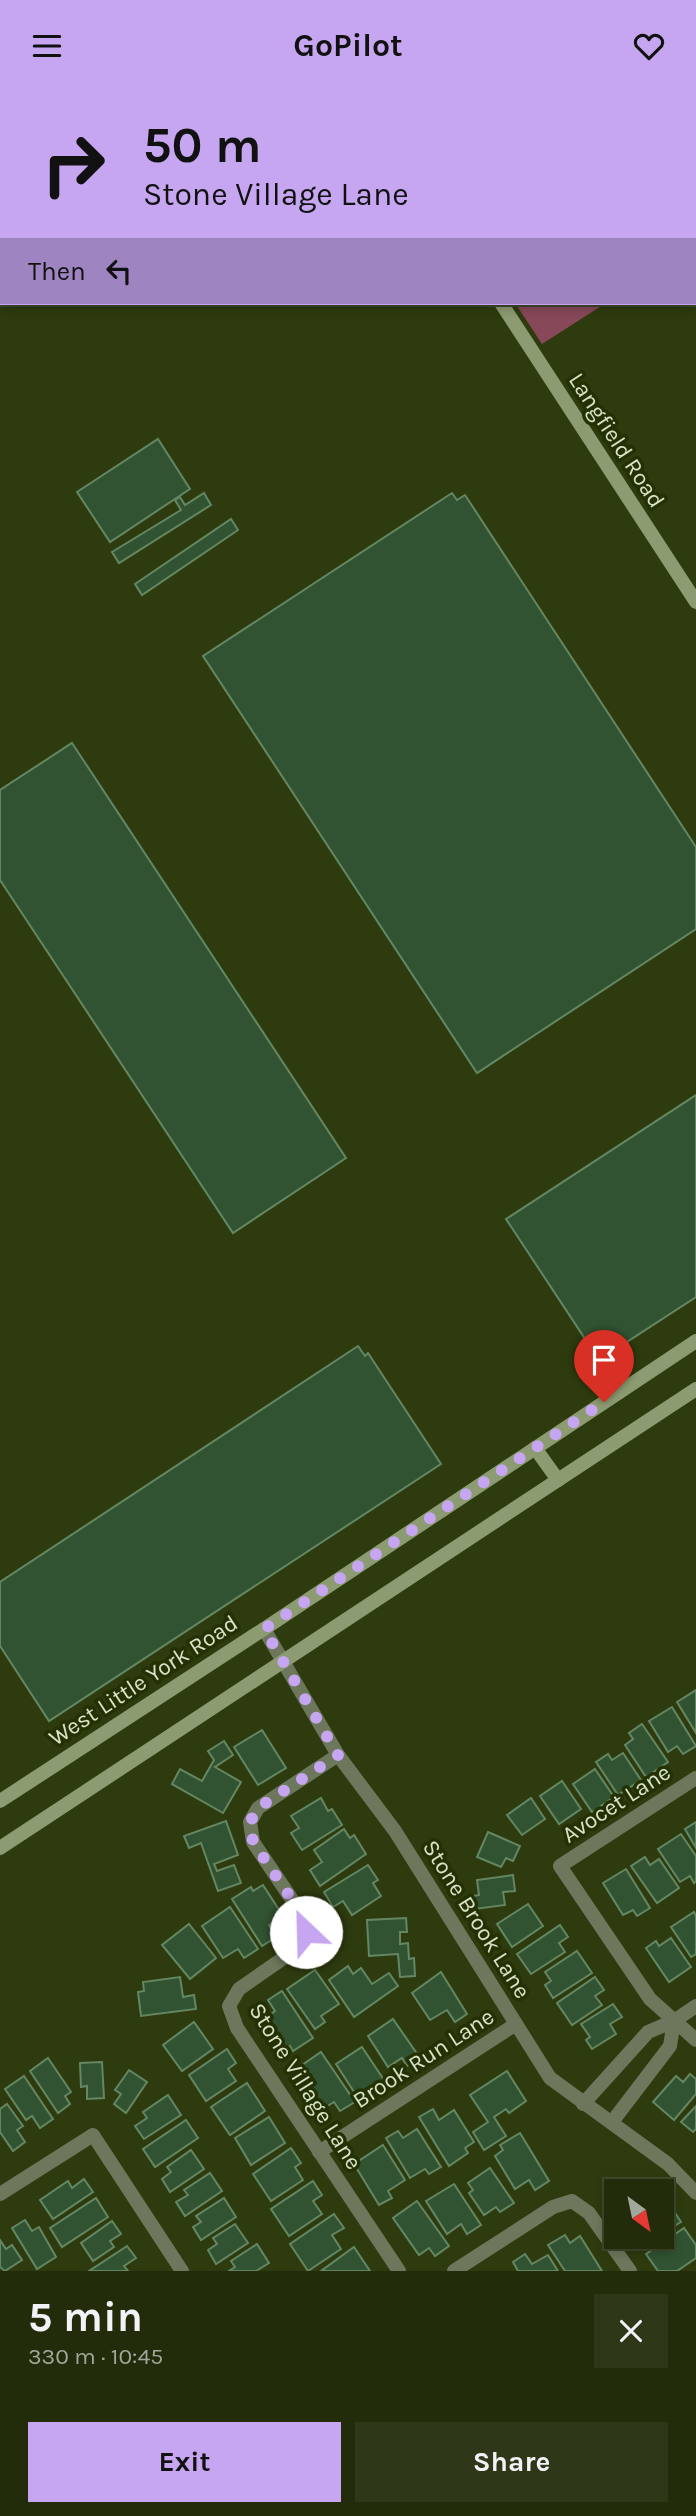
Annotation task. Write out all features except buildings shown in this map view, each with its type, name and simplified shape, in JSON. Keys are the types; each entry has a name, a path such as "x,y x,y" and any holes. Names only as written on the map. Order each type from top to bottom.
{"main road":[{"name":"Langfield Road","path":"502,305 696,601"},
{"name":"West Little York Road","path":"0,1801 696,1341"},
{"path":"0,1848 696,1389"},
{"path":"535,1448 558,1480"}],"street":[{"name":"Stone Brook Lane","path":"264,1629 338,1755 396,1831 550,2078 668,2164 696,2193"},
{"name":"Stone Village Lane","path":"338,1755 258,1808 250,1822 253,1842 301,1913 306,1932 298,1948 239,1989 229,2006 237,2028 399,2271"},
{"name":"Avocet Lane","path":"674,2021 650,1999 560,1867 696,1778"},
{"path":"583,2103 648,2032 674,2021 696,2006"},
{"path":"674,2021 696,2041"},
{"path":"612,2122 670,2046 674,2021"},
{"name":"Brook Run Lane","path":"319,2152 516,2024"},
{"path":"0,2194 93,2135 182,2271"},
{"path":"454,2271 553,2207 572,2201 589,2213 630,2271"}],"shaded area":[{"path":"516,305 603,305 542,344"}],"route":[{"path":"306,1932 301,1913 253,1842 250,1822 258,1808 338,1755 264,1629 604,1402"}]}
